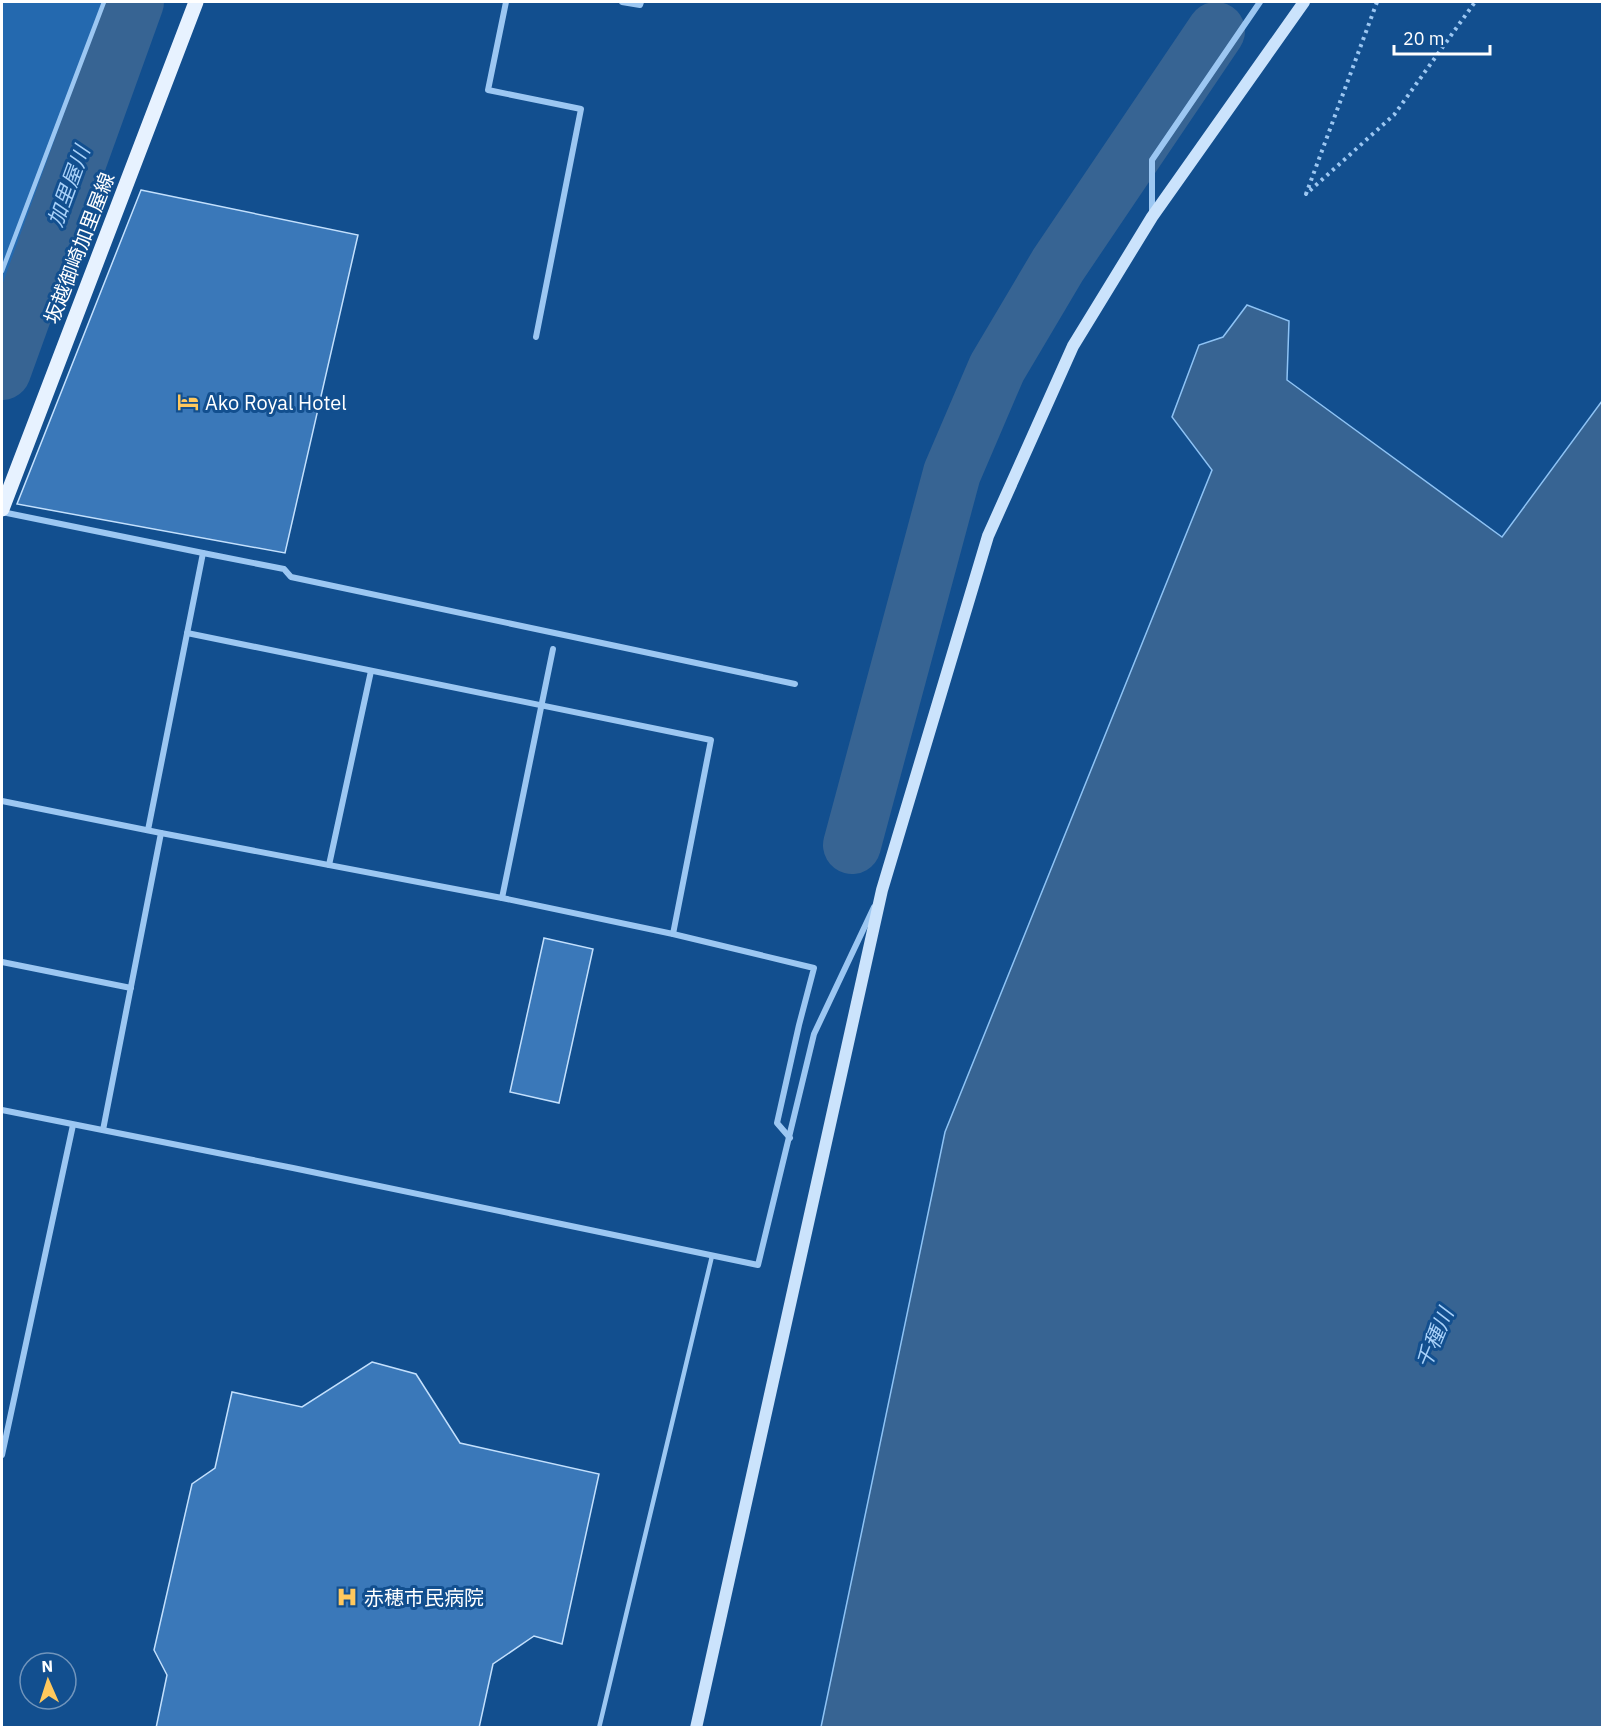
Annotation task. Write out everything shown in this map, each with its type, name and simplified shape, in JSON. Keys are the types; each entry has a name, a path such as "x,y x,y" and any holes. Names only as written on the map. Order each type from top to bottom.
{"main road":[{"name":"坂越御崎加里屋線","path":"2,511 196,2"}],"street":[{"path":"506,2 488,90 581,109 536,337"},
{"path":"622,2 640,5 641,2"},
{"path":"1152,217 1152,160 1260,2"},
{"path":"696,1728 882,890 988,536 1073,346 1152,217 1304,2"},
{"path":"2,511 284,570 291,577 795,684"},
{"path":"148,830 203,553"},
{"path":"187,633 711,740 673,934"},
{"path":"502,898 554,649"},
{"path":"329,865 371,671"},
{"path":"2,801 502,898 673,934 814,968 777,1123 790,1138"},
{"path":"103,1130 162,832"},
{"path":"2,1110 758,1265 814,1034 882,890"},
{"path":"2,962 131,988"},
{"path":"2,1455 73,1125"}],"lane":[{"path":"2,271 104,2"},
{"path":"599,1728 712,1256"}],"path":[{"path":"1377,2 1306,194 1394,115 1475,2"}],"shaded area":[{"path":"2,2 114,2 2,293"}],"water":[{"name":"千種川","path":"1247,305 1289,321 1287,380 1502,537 1602,401 1602,1727 821,1727 945,1132 1212,470 1172,417 1199,345 1223,337"}],"building":[{"name":"Ako Royal Hotel","path":"141,190 358,235 285,553 17,504"},
{"path":"544,938 593,949 559,1103 510,1092"},
{"path":"372,1362 416,1374 460,1443 599,1474 562,1644 534,1636 493,1664 479,1728 156,1728 167,1675 154,1650 192,1484 215,1468 232,1392 302,1407"}],"waterway":[{"name":"加里屋川","path":"2,371 135,2"},
{"path":"852,845 952,473 997,368 1058,265 1216,31"}],"place":[{"name":"Ako Royal Hotel","path":"188,402"},
{"name":"赤穂市民病院","path":"347,1597"}]}
